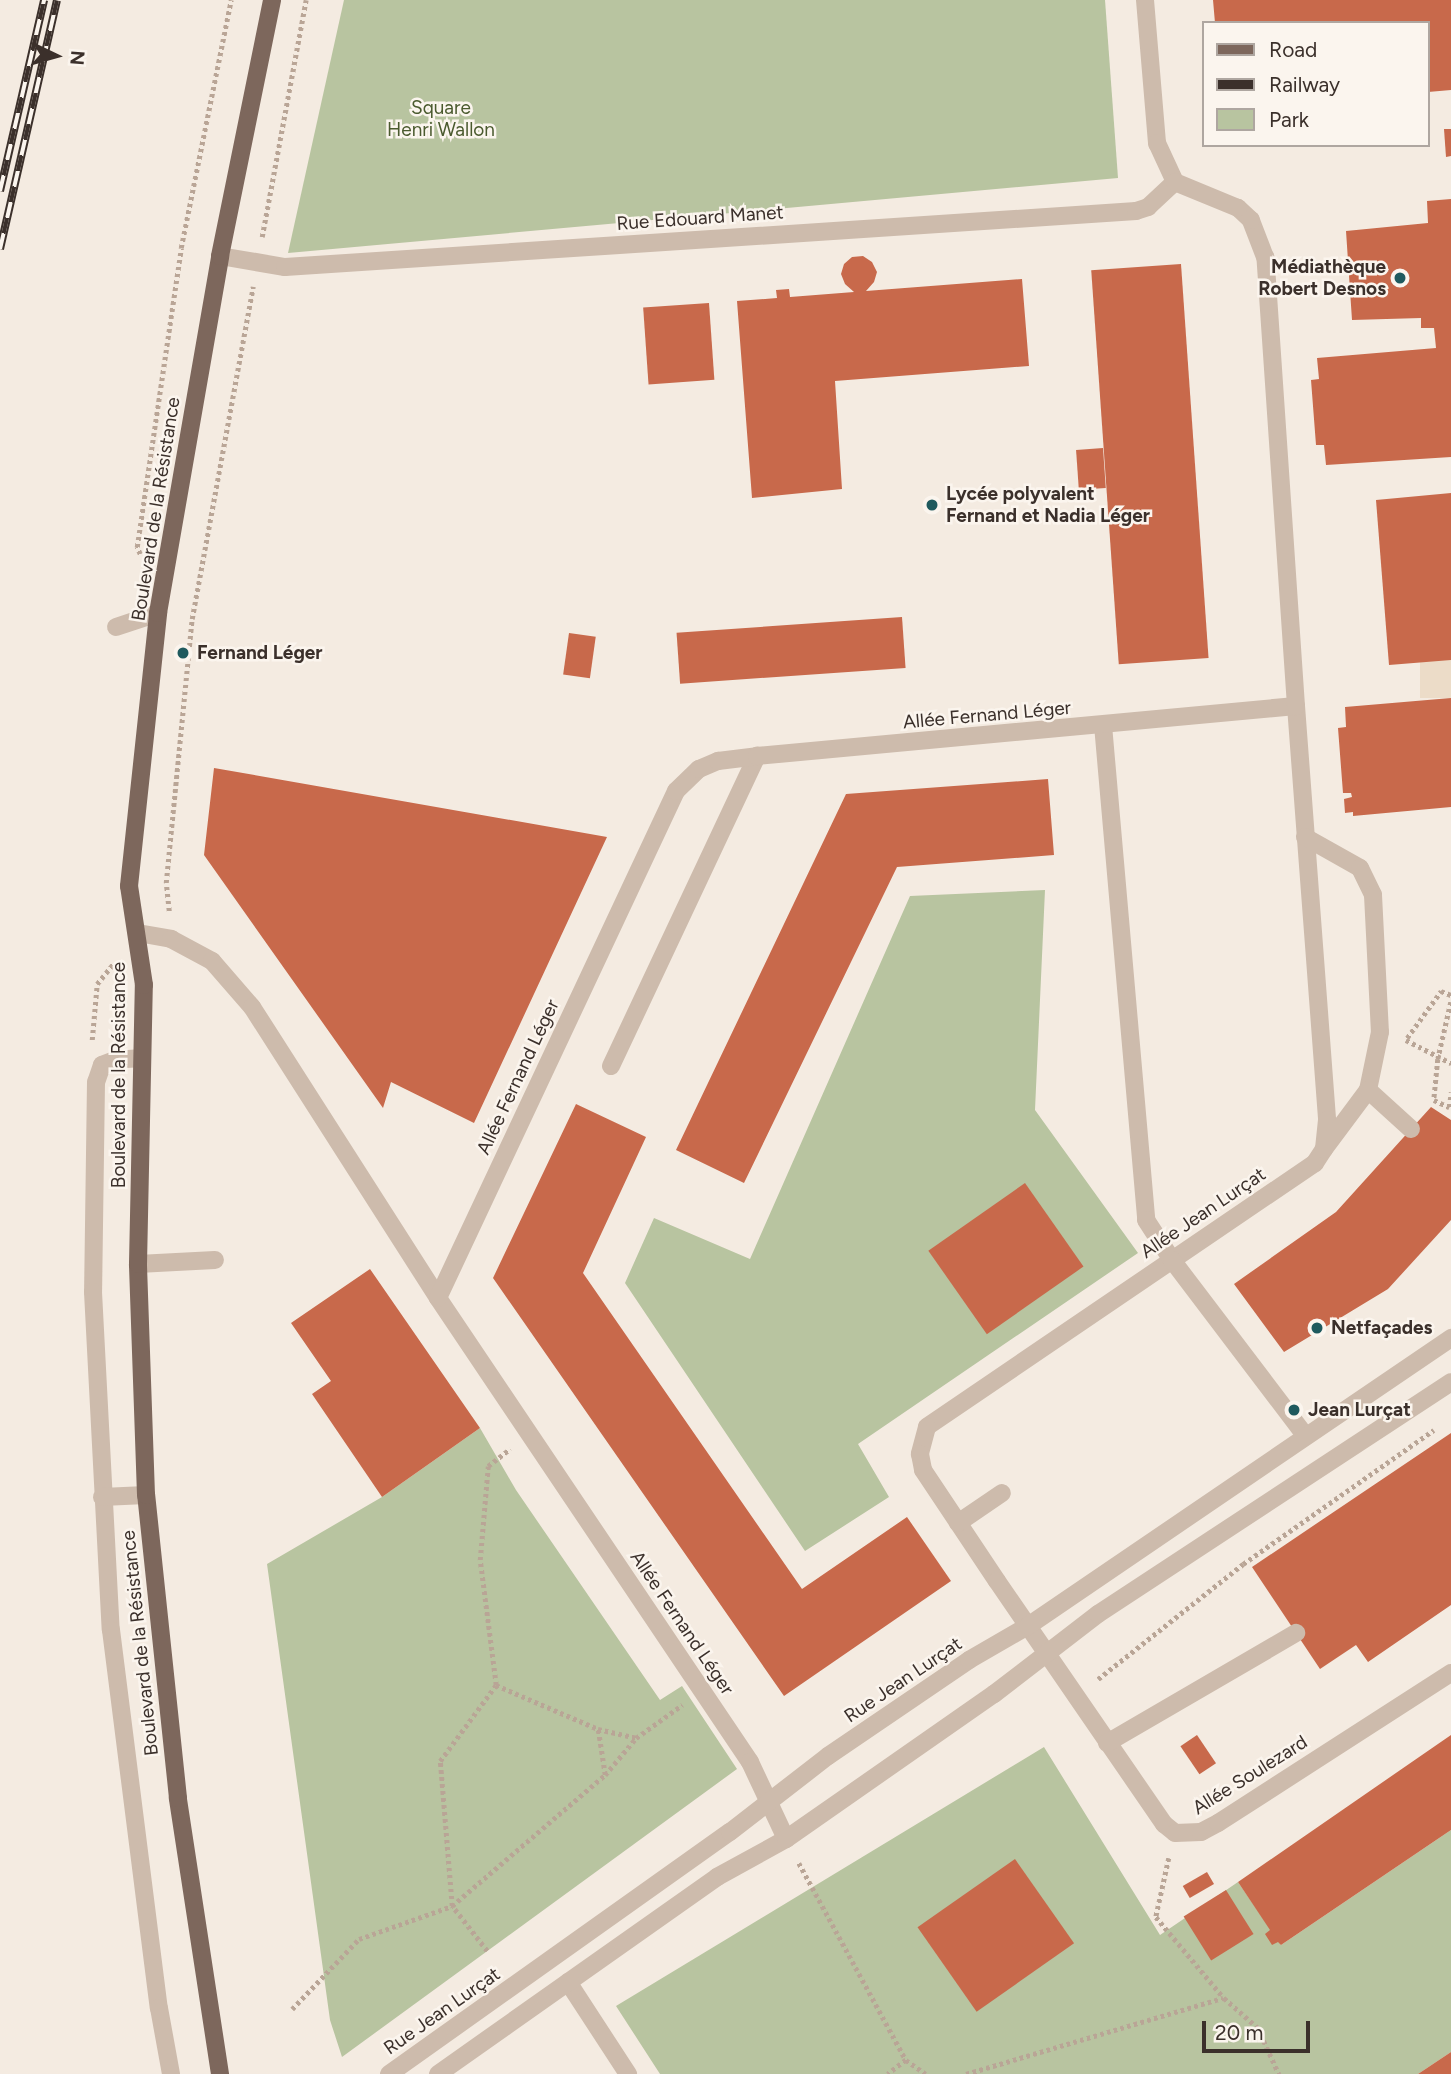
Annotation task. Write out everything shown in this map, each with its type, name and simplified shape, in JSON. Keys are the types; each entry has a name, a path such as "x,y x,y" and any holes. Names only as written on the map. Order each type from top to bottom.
{"main road":[{"name":"Boulevard de la Résistance","path":"220,2074 178,1798 146,1495 138,1264 145,985 129,886 158,613 220,256 272,0"}],"street":[{"path":"1145,0 1157,143 1175,182 1237,208 1251,219 1265,257 1327,1121 1324,1149"},
{"name":"Rue Edouard Manet","path":"220,256 285,267 1136,211 1148,206 1175,182"},
{"path":"116,627 158,613"},
{"name":"Allée Fernand Léger","path":"439,1298 676,791 699,769 718,761 757,756 1296,706"},
{"path":"1104,725 1146,1220 1172,1260 1305,1435"},
{"path":"611,1066 757,756"},
{"path":"1305,836 1360,868 1373,895 1380,1032 1368,1090 1411,1129"},
{"name":"Allée Fernand Léger","path":"138,933 172,939 212,961 252,1007 439,1298 750,1762 786,1839"},
{"path":"142,1058 115,1060 102,1065 96,1082 93,1292 102,1497 116,1670 159,2008 171,2074"},
{"name":"Allée Jean Lurçat","path":"1028,1626 923,1470 921,1441 927,1427 1315,1163 1368,1090"},
{"path":"138,1264 215,1259"},
{"name":"Rue Jean Lurçat","path":"389,2074 767,1803 828,1756 968,1660 1028,1626 1451,1338"},
{"path":"438,2074 717,1877 786,1839 1047,1656 1098,1614 1451,1382"},
{"path":"958,1523 1002,1493"},
{"path":"102,1497 146,1495"},
{"path":"1028,1626 1164,1824 1175,1833"},
{"path":"1107,1743 1296,1633"},
{"name":"Allée Soulezard","path":"1175,1833 1200,1832 1218,1823 1451,1673"},
{"path":"568,1982 628,2074"}],"path":[{"path":"142,560 138,547 181,248 231,0"},
{"path":"172,939 166,883 192,619 306,0"},
{"path":"96,1082 90,1064 97,984 138,933"},
{"path":"1406,1040 1441,991 1451,995"},
{"path":"1451,1002 1438,1059 1434,1100 1449,1107 1451,1092"},
{"path":"1380,1032 1406,1040 1438,1059 1451,1063"},
{"path":"1075,1697 1243,1564 1440,1425"},
{"path":"487,1951 452,1906 440,1761 496,1685 480,1560 488,1466 529,1433"},
{"path":"496,1685 598,1730 636,1738"},
{"path":"292,2009 359,1939 452,1906 605,1775 636,1738 665,1717"},
{"path":"598,1730 605,1775"},
{"path":"1175,1833 1156,1917 1223,1998 1258,2028 1279,2074"},
{"path":"786,1839 906,2060 926,2074"},
{"path":"965,2074 1223,1998"},
{"path":"888,2074 906,2060"}],"green space":[{"name":"Square Henri Wallon","path":"344,0 1105,0 1118,178 288,253"},
{"path":"1045,890 1035,1110 1138,1253 858,1444 889,1497 805,1551 625,1283 654,1218 750,1259 910,896"},
{"path":"480,1428 516,1490 660,1700 682,1686 737,1769 342,2057 330,2020 267,1564 382,1497"},
{"path":"1044,1747 1160,1935 1238,1882 1281,1945 1451,1830 1451,2052 1418,2074 660,2074 616,2006"}],"shaded area":[{"path":"1420,660 1451,660 1451,698 1420,698"}],"building":[{"path":"1213,0 1451,0 1451,90 1430,92 1430,21 1215,21"},
{"path":"1444,129 1451,129 1451,156 1446,157"},
{"path":"1451,199 1451,457 1326,465 1324,445 1316,445 1311,380 1319,379 1317,358 1436,348 1434,328 1421,328 1421,318 1352,320 1346,231 1428,223 1427,201"},
{"path":"863,256 872,262 877,272 874,282 866,291 1022,279 1029,366 835,381 842,489 752,498 737,301 777,298 776,290 789,289 790,297 854,292 845,284 841,274 844,264 852,257"},
{"path":"1181,264 1209,658 1119,664 1091,270"},
{"path":"709,303 714,380 649,384 643,308"},
{"path":"1103,448 1106,488 1079,490 1076,450"},
{"path":"1451,493 1451,660 1389,665 1376,500"},
{"path":"902,617 906,668 680,684 677,633"},
{"path":"569,633 596,637 590,678 563,675"},
{"path":"1451,698 1451,807 1353,816 1353,812 1345,813 1344,799 1352,797 1351,793 1343,793 1338,728 1346,727 1345,707"},
{"path":"214,768 607,837 474,1123 391,1082 383,1108 204,855"},
{"path":"1048,779 1054,855 897,867 744,1183 676,1150 846,794"},
{"path":"576,1104 646,1137 583,1273 802,1589 907,1517 951,1581 784,1696 493,1278"},
{"path":"1431,1107 1451,1120 1451,1220 1388,1289 1284,1352 1234,1284 1336,1212"},
{"path":"1025,1183 1084,1267 987,1334 928,1251"},
{"path":"370,1269 480,1428 382,1497 312,1394 331,1381 291,1323"},
{"path":"1451,1433 1451,1605 1368,1662 1356,1645 1320,1669 1252,1567"},
{"path":"1197,1735 1216,1763 1199,1774 1180,1746"},
{"path":"1451,1735 1451,1830 1281,1945 1278,1942 1272,1945 1265,1934 1270,1930 1238,1882"},
{"path":"1015,1859 1074,1943 977,2012 918,1927"},
{"path":"1207,1872 1214,1884 1190,1898 1183,1886"},
{"path":"1226,1890 1254,1934 1211,1961 1184,1916"},
{"path":"1451,2052 1451,2074 1418,2074"}],"railway":[{"path":"0,191 44,0"},
{"path":"0,249 57,0"}],"place":[{"name":"Médiathèque Robert Desnos","path":"1400,278"},
{"name":"Lycée polyvalent Fernand et Nadia Léger","path":"932,505"},
{"name":"Fernand Léger","path":"183,653"},
{"name":"Netfaçades","path":"1317,1328"},
{"name":"Jean Lurçat","path":"1294,1410"}]}
